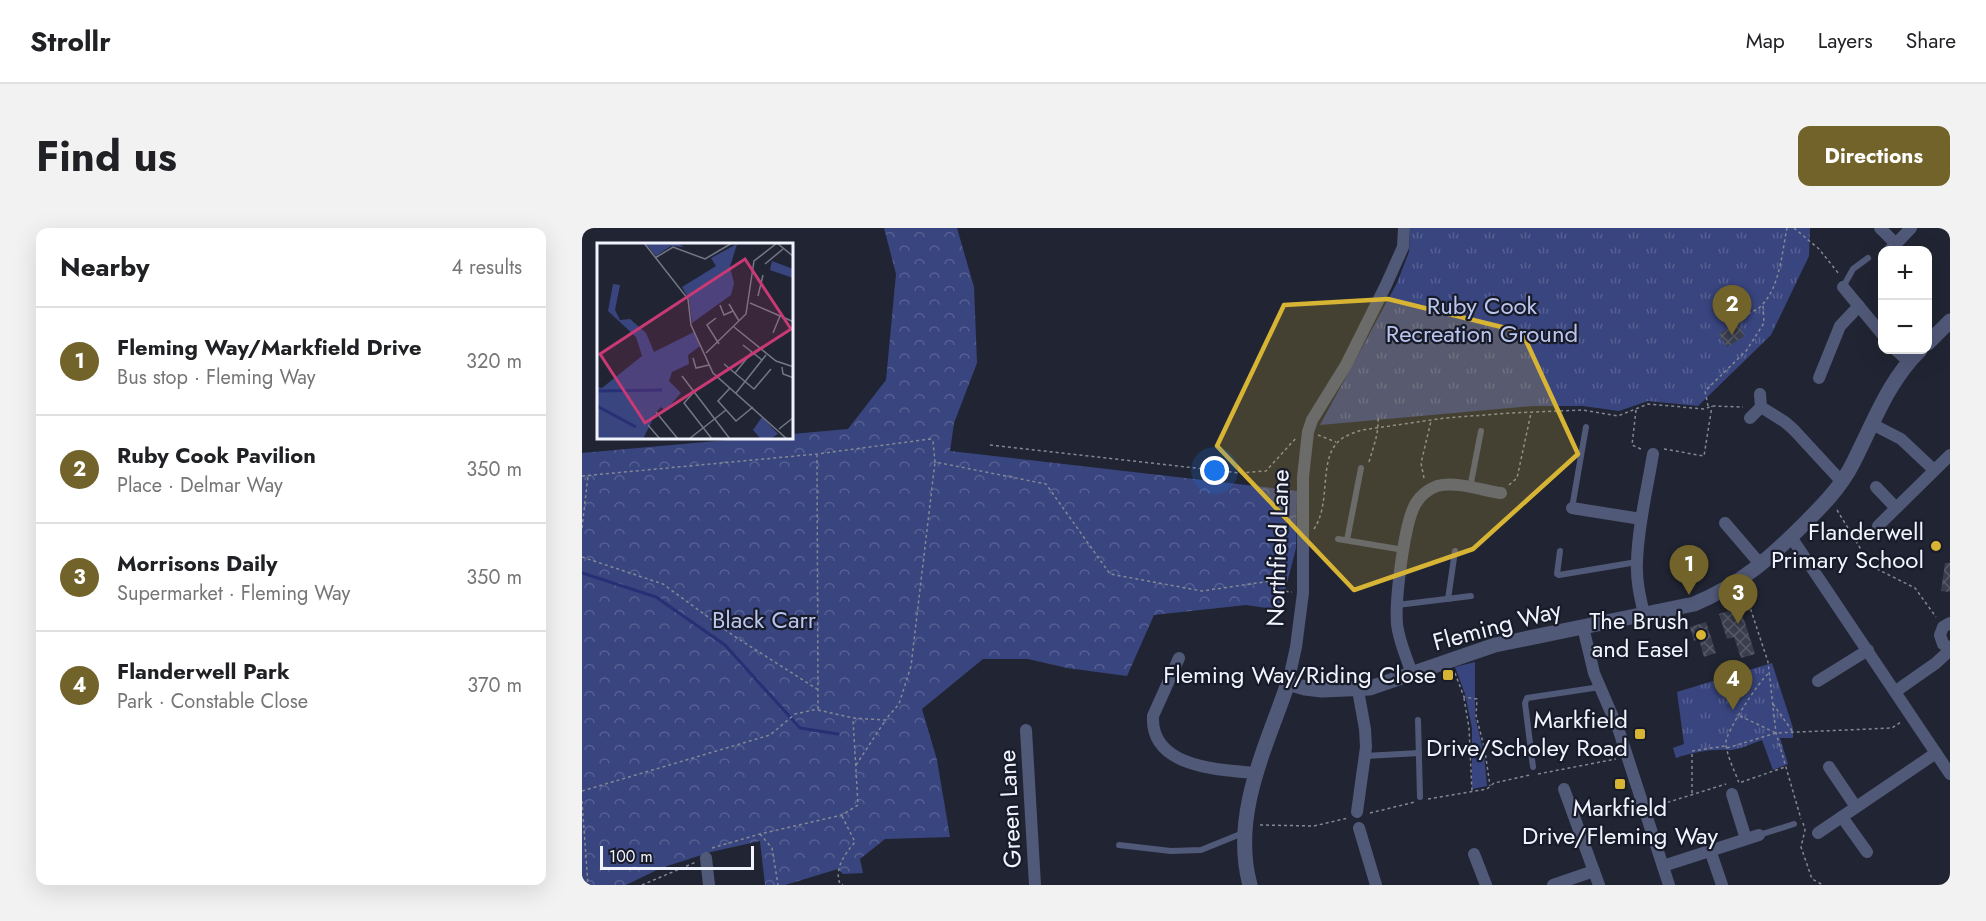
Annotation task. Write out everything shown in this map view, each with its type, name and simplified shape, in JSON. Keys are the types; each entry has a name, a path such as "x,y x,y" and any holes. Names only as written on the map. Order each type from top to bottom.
{"street":[{"name":"Northfield Lane","path":"1250,885 1244,852 1244,829 1256,773 1288,683 1296,647 1303,593 1303,477 1308,432 1312,420 1346,365 1386,285 1403,247 1404,228"},
{"path":"1880,228 1892,246"},
{"path":"1894,246 1911,228"},
{"path":"1844,284 1878,329"},
{"path":"1819,378 1840,326 1859,306"},
{"path":"1932,339 1950,321"},
{"path":"1900,354 1908,361"},
{"name":"Fleming Way","path":"1288,683 1322,690 1370,688 1495,645 1695,604 1741,580 1761,565 1828,501 1842,482 1886,395 1908,361 1916,354"},
{"path":"1750,417 1761,400 1790,426 1842,482"},
{"path":"1872,424 1901,439 1934,470"},
{"path":"1644,614 1637,562 1641,519 1653,454"},
{"path":"1878,526 1950,455"},
{"path":"1412,673 1397,625 1397,605 1410,517 1416,503 1426,492 1449,484 1501,493"},
{"path":"1876,487 1896,508"},
{"path":"1572,508 1641,519"},
{"path":"1725,524 1761,565"},
{"path":"1791,537 1950,774"},
{"path":"1896,692 1936,663 1950,649 1941,640 1941,631 1947,625"},
{"path":"1583,627 1594,673 1619,731 1669,885"},
{"path":"1818,681 1868,650"},
{"path":"1179,658 1153,716 1152,726 1156,736 1177,758 1186,762 1224,771 1256,773"},
{"path":"1352,815 1364,756 1365,729 1358,690"},
{"name":"Green Lane","path":"1026,730 1035,885"},
{"path":"1818,833 1936,753"},
{"path":"1829,767 1856,807"},
{"path":"1564,789 1599,885"},
{"path":"1663,866 1752,837 1732,794"},
{"path":"1842,817 1867,852"},
{"path":"1359,828 1376,885"},
{"path":"1710,850 1722,885"},
{"path":"1474,854 1486,885"},
{"path":"706,858 708,885"},
{"path":"1553,885 1594,872"}],"lane":[{"path":"1844,284 1853,270 1868,258"},
{"path":"1572,508 1586,427"},
{"path":"1470,488 1481,431"},
{"path":"1347,540 1361,468"},
{"path":"1338,538 1404,550"},
{"path":"1448,599 1455,551"},
{"path":"1560,551 1557,573 1559,575 1637,562"},
{"path":"1397,605 1471,596"},
{"path":"1533,767 1525,703 1527,698 1600,687"},
{"path":"1418,720 1423,799"},
{"path":"1364,756 1419,753"},
{"path":"1752,837 1794,824"},
{"path":"1119,845 1171,851 1201,850 1244,829"}],"path":[{"path":"1708,407 1705,391 1746,351 1764,323 1763,304 1775,280 1787,228"},
{"path":"1794,228 1819,249 1844,284"},
{"path":"1748,314 1763,304"},
{"path":"1303,544 1318,522 1325,499 1331,453 1337,442 1362,430 1431,420 1531,412 1583,410 1618,416 1648,404 1704,409 1761,400"},
{"path":"1636,409 1632,445 1653,454 1660,449 1704,456 1712,406"},
{"path":"1501,493 1517,478 1531,412"},
{"path":"1361,468 1368,464 1374,449 1379,428 1378,415"},
{"path":"1426,492 1422,463 1431,420"},
{"path":"990,445 1240,473 1266,471 1302,431 1337,442"},
{"path":"582,476 817,454 930,439 933,441 935,462 911,666 899,704 885,720 856,766"},
{"path":"817,454 818,710"},
{"path":"935,462 1046,484 1110,574 1202,591 1271,581 1282,591 1303,593"},
{"path":"582,528 588,475"},
{"path":"1828,501 1842,516 1871,566 1915,588 1947,625"},
{"path":"582,556 663,585 734,636 818,689"},
{"path":"1741,580 1768,663 1776,733 1805,830 1801,847 1812,879 1823,885"},
{"path":"1450,660 1464,697 1469,728 1472,792"},
{"path":"1769,674 1749,698 1728,733 1727,747 1739,783 1786,767"},
{"path":"1464,697 1477,699 1476,715 1485,751 1490,786"},
{"path":"1772,704 1794,732"},
{"path":"582,791 770,735 795,714 818,710 853,718 885,720"},
{"path":"1692,795 1692,751 1727,747 1776,733 1892,728 1911,714"},
{"path":"1739,716 1776,733"},
{"path":"642,885 706,858 711,848 842,815 858,805 853,718"},
{"path":"1423,799 1487,789 1494,783 1626,757"},
{"path":"1645,810 1738,780"},
{"path":"582,801 588,885"},
{"path":"1370,813 1414,803"},
{"path":"842,815 855,842 842,858 838,876 843,885"},
{"path":"1244,829 1314,826 1352,815"},
{"path":"760,834 772,848 778,885"}],"highlighted area":[{"path":"1388,299 1522,332 1578,454 1473,549 1354,590 1217,446 1284,305"}],"green space":[{"name":"Black Carr","path":"884,228 957,228 974,287 977,363 954,423 950,451 1297,491 1296,548 1280,610 1246,605 1154,615 1127,676 1067,668 1028,659 983,659 922,709 937,760 950,837 885,839 860,859 863,873 843,874 838,869 785,885 765,885 760,841 711,852 661,868 626,885 582,885 582,453 728,440 794,440 794,434 848,429 886,380 896,274"},
{"name":"Ruby Cook Recreation Ground","path":"1410,228 1810,228 1809,256 1771,335 1698,406 1648,401 1619,411 1583,406 1533,406 1320,425 1397,283 1409,252"},
{"path":"1475,662 1475,716 1484,754 1487,786 1472,789 1472,728 1465,694 1455,667"},
{"path":"1772,663 1793,728 1793,738 1780,738 1788,764 1773,770 1762,740 1737,749 1702,751 1676,758 1673,748 1684,744 1677,692"}],"building":[{"path":"1737,323 1745,336 1727,347 1719,334"},
{"path":"1945,563 1950,563 1950,592 1941,591"},
{"path":"1740,607 1755,654 1741,658 1734,637 1727,639 1719,614"},
{"path":"1706,622 1716,653 1704,657 1699,639 1694,641 1690,627"}],"waterway":[{"path":"582,573 656,597 725,645 800,728 838,734"}],"place":[{"name":"Ruby Cook Pavilion","path":"1732,335"},
{"name":"Flanderwell Primary School","path":"1936,546"},
{"name":"Fleming Way/Markfield Drive","path":"1689,595"},
{"name":"Morrisons Daily","path":"1738,624"},
{"name":"The Brush and Easel","path":"1701,635"},
{"name":"Fleming Way/Riding Close","path":"1448,675"},
{"name":"Flanderwell Park","path":"1733,710"},
{"name":"Markfield Drive/Scholey Road","path":"1640,734"},
{"name":"Markfield Drive/Fleming Way","path":"1620,784"}]}
